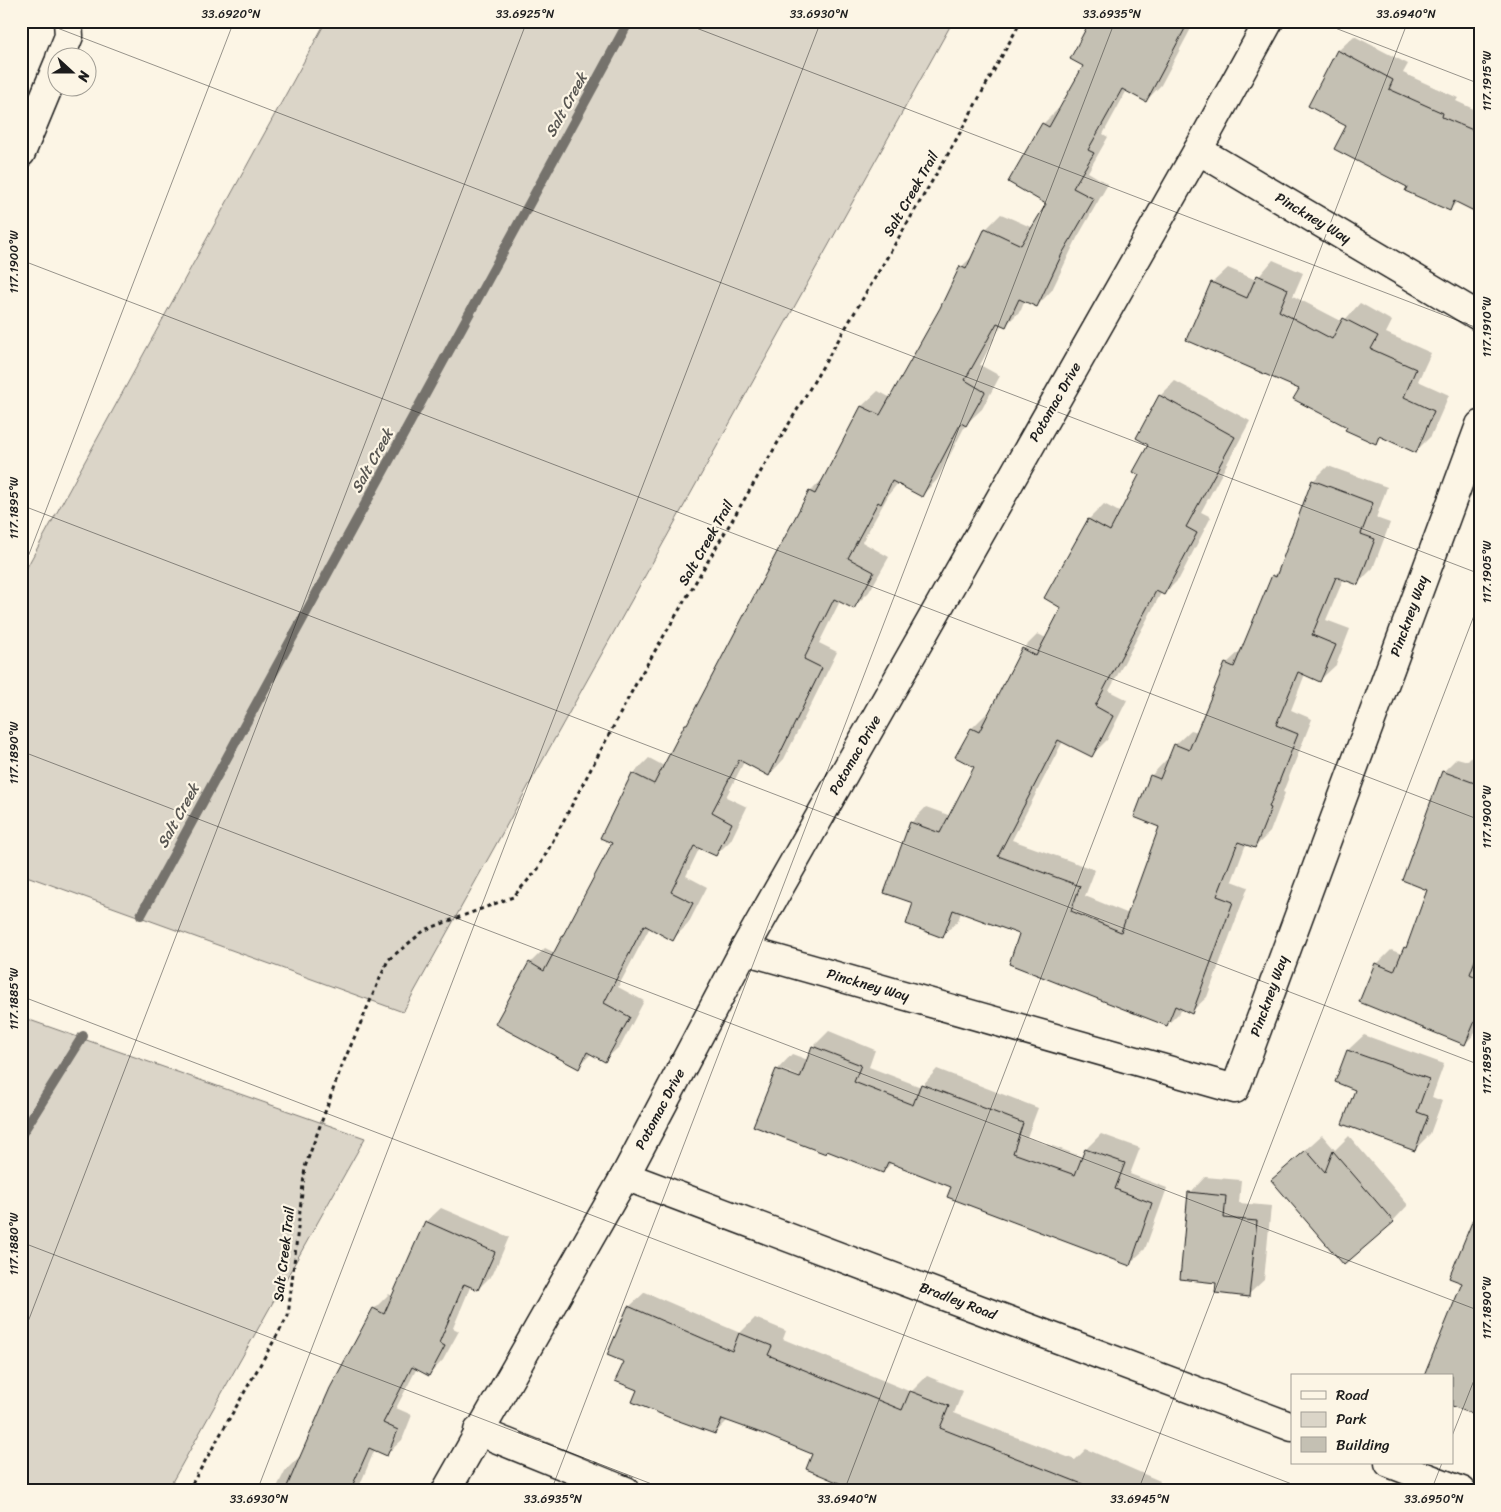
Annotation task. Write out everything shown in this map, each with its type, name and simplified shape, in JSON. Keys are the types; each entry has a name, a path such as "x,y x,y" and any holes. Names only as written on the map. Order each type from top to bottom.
{"street":[{"path":"64,48 69,36 68,21"},
{"name":"Potomac Drive","path":"446,1491 478,1431 624,1176 744,950 1198,150 1269,21"},
{"path":"21,154 48,88"},
{"name":"Pinckney Way","path":"1198,150 1480,317"},
{"name":"Pinckney Way","path":"744,950 1235,1089 1480,424"},
{"name":"Bradley Road","path":"624,1176 1291,1427"},
{"path":"478,1431 626,1491"},
{"path":"1392,1464 1462,1491"}],"path":[{"name":"Salt Creek Trail","path":"188,1491 288,1316 305,1167 323,1116 388,960 425,930 513,897 538,869 639,678 951,149 1021,21"}],"green space":[{"path":"326,21 953,21 403,1012 21,874 21,578"},
{"path":"21,1017 365,1138 167,1491 21,1491"}],"building":[{"path":"1090,21 1189,21 1146,102 1122,89 1088,150 1094,153 1073,188 1094,199 1062,254 1037,307 1019,299 1006,327 997,323 965,380 985,392 966,426 961,423 922,497 892,481 881,504 878,502 848,558 874,572 854,609 834,599 804,659 822,668 769,776 739,760 712,812 732,823 716,856 694,846 671,892 693,903 673,941 644,925 604,1003 630,1017 605,1062 587,1052 579,1069 495,1024 529,962 544,971 612,843 600,838 632,773 654,784 809,491 815,494 861,406 880,415 940,308 960,266 966,269 985,228 1021,245 1046,204 1008,182 1042,123 1049,127 1083,66 1070,59"},
{"path":"1337,50 1393,80 1389,89 1443,113 1442,117 1480,133 1480,214 1454,201 1450,211 1405,191 1407,187 1334,149 1346,126 1308,106"},
{"path":"1257,275 1288,289 1279,311 1332,339 1343,318 1378,336 1371,349 1416,369 1404,397 1434,411 1416,453 1379,436 1376,444 1345,430 1347,427 1293,399 1299,389 1186,340 1211,282 1247,298"},
{"path":"1159,395 1235,437 1186,527 1197,533 1164,595 1156,591 1095,706 1113,716 1092,757 1058,740 998,856 1080,886 1071,911 1121,932 1159,827 1134,817 1150,775 1160,779 1174,744 1189,750 1225,663 1234,667 1272,575 1276,577 1312,480 1373,503 1361,534 1375,539 1358,585 1336,577 1312,635 1336,645 1320,682 1298,672 1276,725 1298,734 1269,807 1271,808 1255,848 1238,842 1217,896 1233,902 1192,1014 1175,1006 1167,1026 1009,964 1019,934 953,910 943,938 906,924 913,903 884,893 910,822 940,833 974,767 955,757 971,728 979,732 1022,648 1036,656 1061,608 1044,598 1088,519 1110,531 1139,475 1133,472 1148,445 1136,438"},
{"path":"1442,771 1480,785 1480,947 1470,974 1480,979 1480,1009 1465,1045 1359,1002 1375,963 1394,971 1404,947 1406,948 1427,890 1402,880"},
{"path":"812,1046 861,1065 854,1082 913,1105 921,1084 1023,1123 1013,1153 1075,1175 1085,1149 1125,1163 1115,1189 1152,1203 1130,1266 947,1197 951,1187 888,1162 883,1173 827,1151 826,1154 753,1126 776,1069 800,1078"},
{"path":"1347,1050 1429,1079 1417,1112 1428,1116 1415,1151 1342,1124 1355,1090 1335,1082"},
{"path":"1306,1150 1325,1172 1333,1151 1394,1222 1344,1265 1271,1180"},
{"path":"1188,1192 1226,1196 1224,1218 1257,1221 1249,1297 1215,1293 1216,1283 1180,1279"},
{"path":"1480,1205 1480,1417 1454,1407 1454,1374 1425,1374 1462,1283 1449,1278"},
{"path":"425,1221 495,1252 478,1290 464,1284 439,1343 445,1346 429,1376 412,1367 383,1423 398,1430 387,1456 369,1448 350,1491 285,1491 330,1388 373,1308 384,1314"},
{"path":"628,1306 732,1351 739,1333 772,1346 768,1355 902,1410 910,1391 949,1406 940,1428 1095,1489 1095,1491 858,1491 806,1469 812,1454 761,1433 722,1419 715,1434 668,1417 632,1402 637,1390 615,1381 624,1362 607,1355"}],"waterway":[{"name":"Salt Creek","path":"141,915 629,21"},
{"name":"Salt Creek","path":"21,1135 83,1036"}]}
